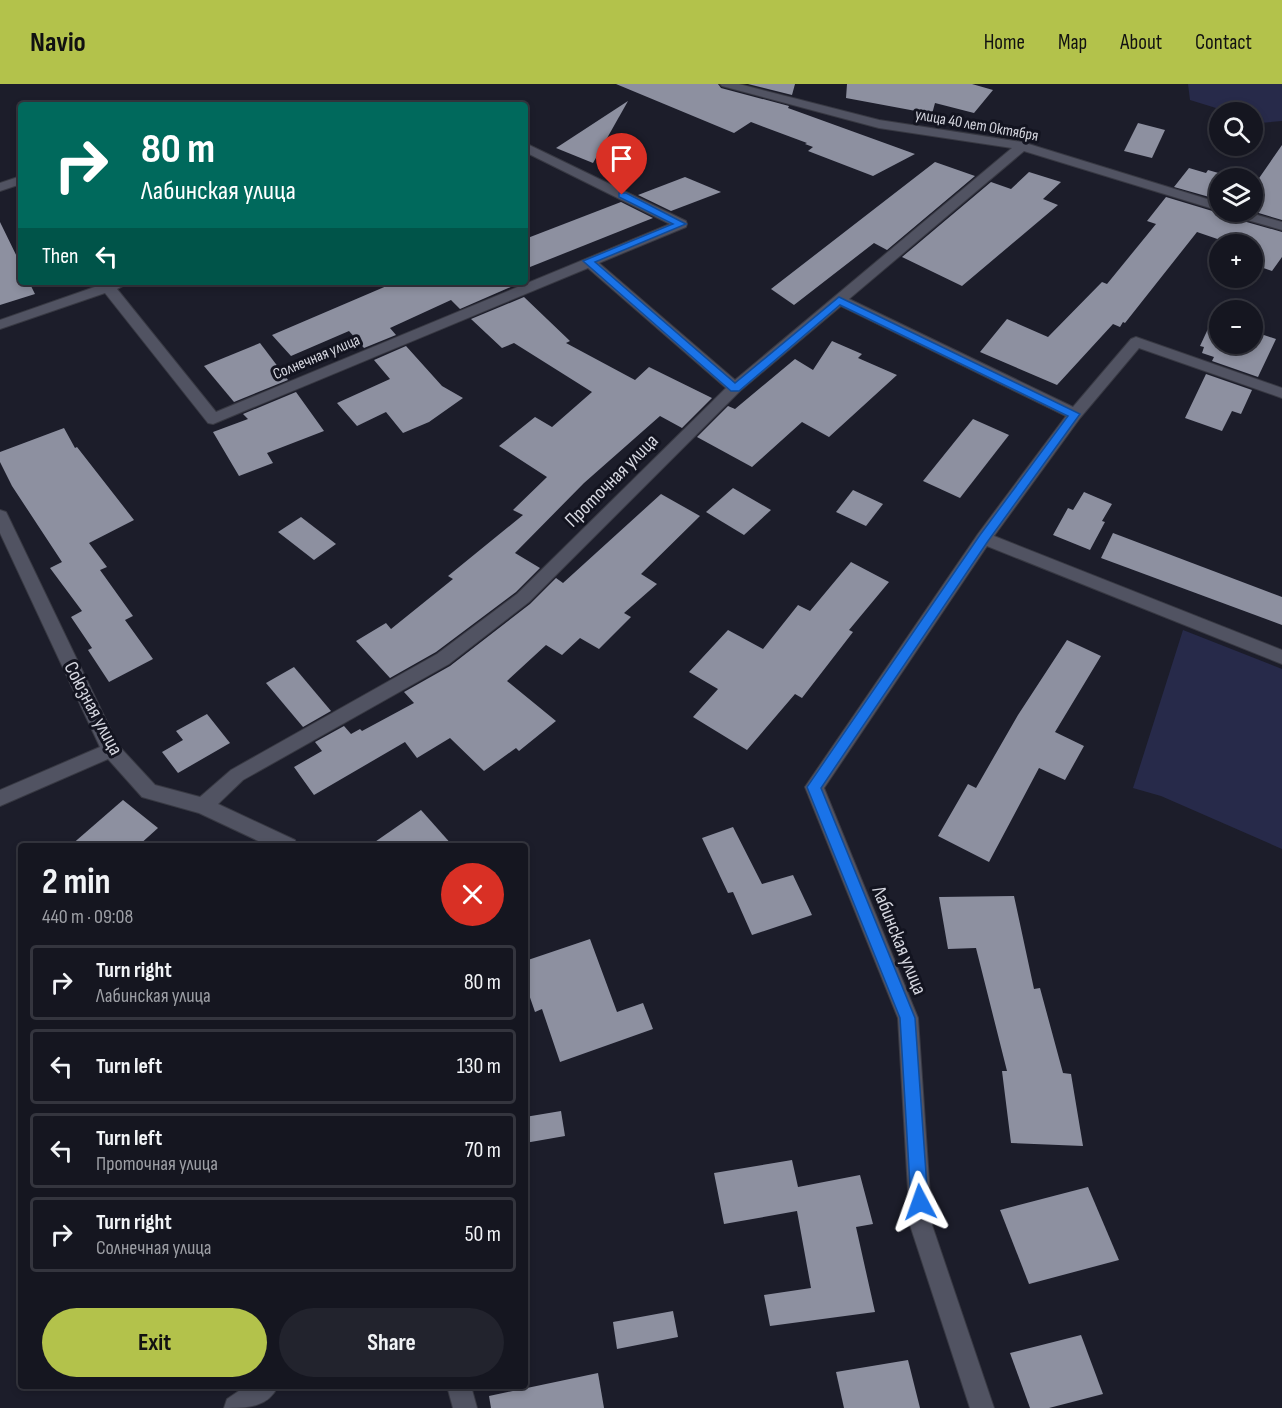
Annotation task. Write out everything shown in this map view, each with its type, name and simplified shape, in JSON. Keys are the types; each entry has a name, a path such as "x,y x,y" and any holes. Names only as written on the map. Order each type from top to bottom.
{"street":[{"name":"улица 40 лет Октября","path":"726,84 879,124 1022,146 1209,204"},
{"name":"Проточная улица","path":"203,806 237,775 442,659 523,598 735,388 1022,146"},
{"name":"Солнечная улица","path":"108,287 213,418 681,224 528,148"},
{"path":"0,187 18,181"},
{"path":"1263,220 1282,226"},
{"path":"588,261 735,388"},
{"path":"0,325 114,285"},
{"path":"839,300 1075,414"},
{"name":"Лабинская улица","path":"982,1408 921,1224 908,1018 814,787 984,538 1075,414 1136,342 1282,393"},
{"name":"Союзная улица","path":"0,516 111,750 149,791 203,806 282,843"},
{"path":"984,538 1282,657"},
{"path":"0,798 111,750"},
{"path":"236,1408 262,1389"},
{"path":"460,1389 465,1408"}],"shaded area":[{"path":"1188,84 1282,84 1282,121 1263,123 1263,102 1209,102 1209,106 1190,100"},
{"path":"1183,630 1282,669 1282,849 1161,796 1133,788"}],"building":[{"path":"616,84 718,84 721,88 789,106 788,108 915,154 873,176 808,151 813,147 805,144 807,143 751,122 734,133"},
{"path":"748,84 795,84 792,95"},
{"path":"847,84 972,84 993,90 974,113 935,103 932,114 846,98"},
{"path":"628,101 593,163 556,148"},
{"path":"1138,123 1165,130 1152,158 1124,151"},
{"path":"1282,145 1282,220 1263,214 1263,172"},
{"path":"935,162 975,176 887,250 874,243 794,305 771,289"},
{"path":"1189,168 1206,173 1209,170 1209,197 1174,187"},
{"path":"1029,172 1061,182 1043,199 1058,205 962,286 902,257 991,182 1011,189"},
{"path":"685,177 721,192 671,211 638,195"},
{"path":"1166,197 1209,210 1209,222 1247,222 1282,232 1282,257 1272,271 1263,268 1263,234 1209,234 1209,236 1197,232 1125,323 1123,322 1120,327 1113,324 1057,385 980,352 1007,319 1048,337 1102,282 1107,284 1156,224 1147,221"},
{"path":"621,202 653,218 528,268 528,238"},
{"path":"0,222 18,259 18,285 30,285 35,294 0,305"},
{"path":"389,285 513,286 460,309 451,300 390,328 396,335 364,348 349,331 291,356 272,335"},
{"path":"524,297 570,341 566,343 635,380 649,367 712,398 682,428 660,416 584,483 515,553 540,568 516,592 436,652 390,678 356,641 386,623 391,629 453,579 448,576 523,515 513,510 547,477 499,446 535,417 552,427 592,392 514,343 502,348 471,319"},
{"path":"1209,327 1209,354 1263,354 1263,335 1276,339 1258,377 1212,361 1214,357 1202,353 1204,347 1200,346"},
{"path":"832,341 862,354 858,358 897,375 829,437 802,422 752,467 697,437 728,406 735,409 795,359 813,370"},
{"path":"260,343 288,380 234,402 204,366"},
{"path":"406,346 442,386 463,398 429,422 403,433 386,412 357,426 337,403 390,379 374,360"},
{"path":"1206,374 1252,390 1241,414 1232,411 1222,431 1185,418"},
{"path":"296,392 324,431 267,453 273,463 239,476 213,432 248,419 243,414"},
{"path":"973,419 1009,435 960,498 923,481"},
{"path":"64,428 75,448 77,447 134,520 89,543 107,567 100,570 133,616 125,620 153,659 109,682 88,650 92,648 71,617 82,611 50,568 62,562 12,486 0,462 0,452"},
{"path":"733,488 771,510 744,535 706,512"},
{"path":"853,490 883,504 866,526 836,512"},
{"path":"1084,492 1112,504 1090,550 1053,535 1068,508 1073,510"},
{"path":"661,494 700,516 641,574 657,584 624,613 631,617 599,649 580,638 562,655 546,645 507,681 556,721 519,751 516,748 484,771 450,738 417,758 405,742 314,795 294,767 322,751 315,742 344,726 351,734 360,729 362,731 414,703 404,692 450,666 530,604 556,578 563,583"},
{"path":"301,517 336,544 314,560 278,532"},
{"path":"1113,533 1282,597 1282,625 1101,558"},
{"path":"851,562 889,582 849,630 853,632 802,698 795,694 747,750 693,717 718,689 689,672 728,630 763,649 798,605 810,611"},
{"path":"1067,640 1101,656 1055,732 1084,746 1065,780 1039,768 989,862 938,836 968,784 976,788 1018,715"},
{"path":"294,667 331,711 303,727 266,683"},
{"path":"207,714 230,743 178,773 162,752 183,740 176,731"},
{"path":"123,800 158,828 141,843 73,843"},
{"path":"421,810 450,843 373,843"},
{"path":"733,827 762,884 793,875 812,915 752,935 733,892 728,893 702,838"},
{"path":"1014,896 1034,989 1040,988 1063,1073 1071,1074 1083,1146 1011,1143 1002,1071 1007,1071 976,948 948,949 939,897"},
{"path":"590,939 617,1012 643,1003 653,1029 560,1062 542,1009 535,1012 528,992 528,960"},
{"path":"561,1111 565,1136 528,1142 528,1116"},
{"path":"792,1160 798,1187 860,1175 873,1224 856,1227 875,1312 770,1326 764,1295 811,1288 797,1211 724,1224 714,1173"},
{"path":"1088,1187 1119,1260 1029,1284 1000,1210"},
{"path":"673,1311 678,1337 617,1349 613,1322"},
{"path":"1081,1335 1103,1394 1049,1408 1030,1408 1010,1353"},
{"path":"908,1360 920,1408 844,1408 836,1372"},
{"path":"598,1373 604,1408 491,1408 489,1396"}],"route":[{"path":"622,195 681,224 588,261 735,388 839,300 1075,414 984,538 814,787 908,1018 920,1202"}]}
